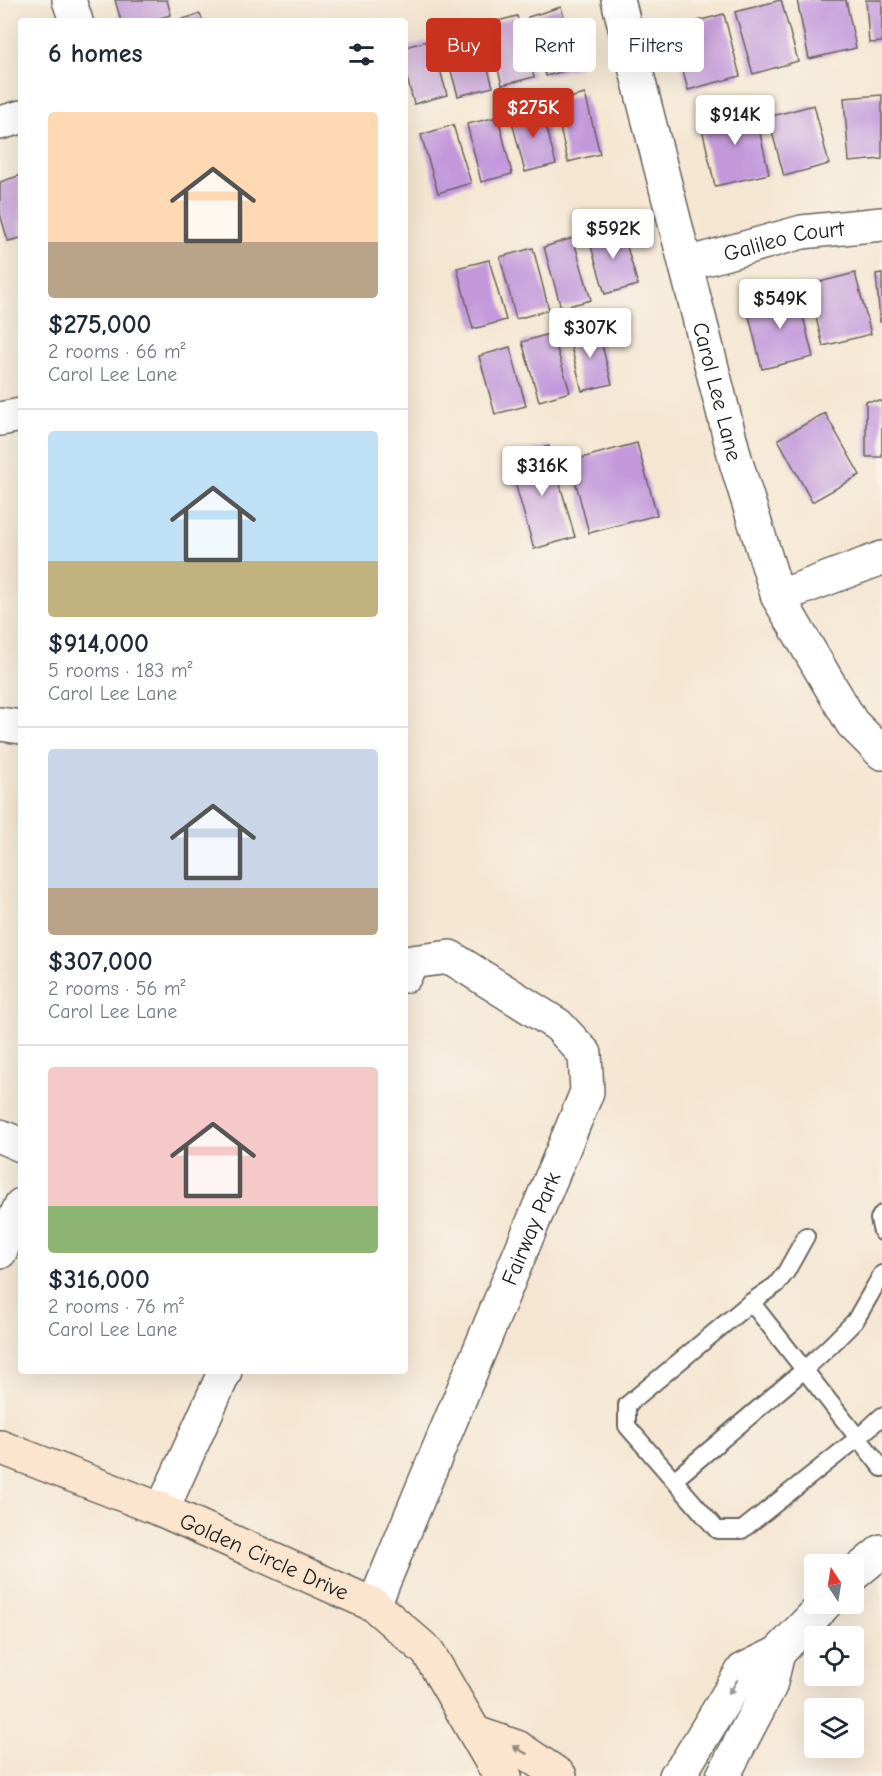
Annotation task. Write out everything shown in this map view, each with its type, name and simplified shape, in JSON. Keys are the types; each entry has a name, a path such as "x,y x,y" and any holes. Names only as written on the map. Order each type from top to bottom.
{"street":[{"path":"69,0 75,18"},
{"name":"Carol Lee Lane","path":"618,0 736,462 778,597 852,723 882,753"},
{"path":"0,123 18,118"},
{"name":"Galileo Court","path":"687,264 802,232 882,224"},
{"path":"0,419 18,416"},
{"path":"778,597 882,558"},
{"path":"0,724 18,727"},
{"name":"Fairway Park","path":"374,1605 587,1092 585,1054 558,1025 450,957 411,962 408,969"},
{"path":"0,1136 18,1144"},
{"path":"0,1252 18,1212"},
{"path":"162,1510 224,1374"},
{"name":"Golden Circle Drive","path":"0,1447 162,1510 374,1605 428,1652 497,1771 505,1776"},
{"path":"864,1566 882,1551"},
{"path":"676,1776 687,1762 743,1670 777,1653 815,1614"},
{"path":"723,1776 770,1686 777,1653"},
{"path":"476,1733 517,1747 560,1776"}],"lane":[{"path":"882,1214 879,1219 882,1232"},
{"path":"806,1236 776,1285 751,1302 627,1405 627,1426 717,1530 741,1530 858,1438 882,1416"},
{"path":"674,1480 804,1370 855,1321 882,1274"},
{"path":"751,1302 882,1468"}],"building":[{"path":"115,0 167,0 171,15 160,18 120,18"},
{"path":"781,0 798,61 753,74 735,12"},
{"path":"797,0 846,0 856,48 809,59"},
{"path":"866,0 882,0 882,42 869,43"},
{"path":"561,7 564,18 528,18"},
{"path":"200,14 202,18 186,18"},
{"path":"724,14 740,76 688,90 683,72 704,72 704,19"},
{"path":"517,16 518,18 513,18 513,72 533,72 534,77 502,85 499,72 501,72 501,20"},
{"path":"426,42 426,72 441,72 447,95 414,104 408,82 408,46"},
{"path":"451,72 489,72 493,87 458,96"},
{"path":"545,72 561,72 546,76"},
{"path":"585,94 600,154 568,162 554,102"},
{"path":"882,95 882,159 849,162 844,98"},
{"path":"814,105 829,164 784,176 768,117"},
{"path":"754,106 769,174 715,186 700,119"},
{"path":"541,107 556,164 525,172 510,114"},
{"path":"498,117 512,174 481,182 467,124"},
{"path":"453,125 471,183 438,193 421,135"},
{"path":"18,176 18,239 8,241 0,214 0,182"},
{"path":"621,226 638,285 605,294 588,236"},
{"path":"573,238 591,300 561,308 544,247"},
{"path":"533,248 549,310 516,319 500,257"},
{"path":"489,260 506,320 473,329 457,268"},
{"path":"855,273 871,334 823,346 808,285"},
{"path":"882,273 882,322 880,322 876,274"},
{"path":"797,292 813,357 762,369 746,304"},
{"path":"597,326 612,384 582,391 568,334"},
{"path":"552,333 570,392 539,401 522,342"},
{"path":"510,347 526,406 495,414 479,356"},
{"path":"866,401 882,401 882,457 866,457"},
{"path":"825,413 860,475 812,502 778,439"},
{"path":"637,443 657,515 589,533 570,461"},
{"path":"549,446 575,537 534,549 508,458"}]}
